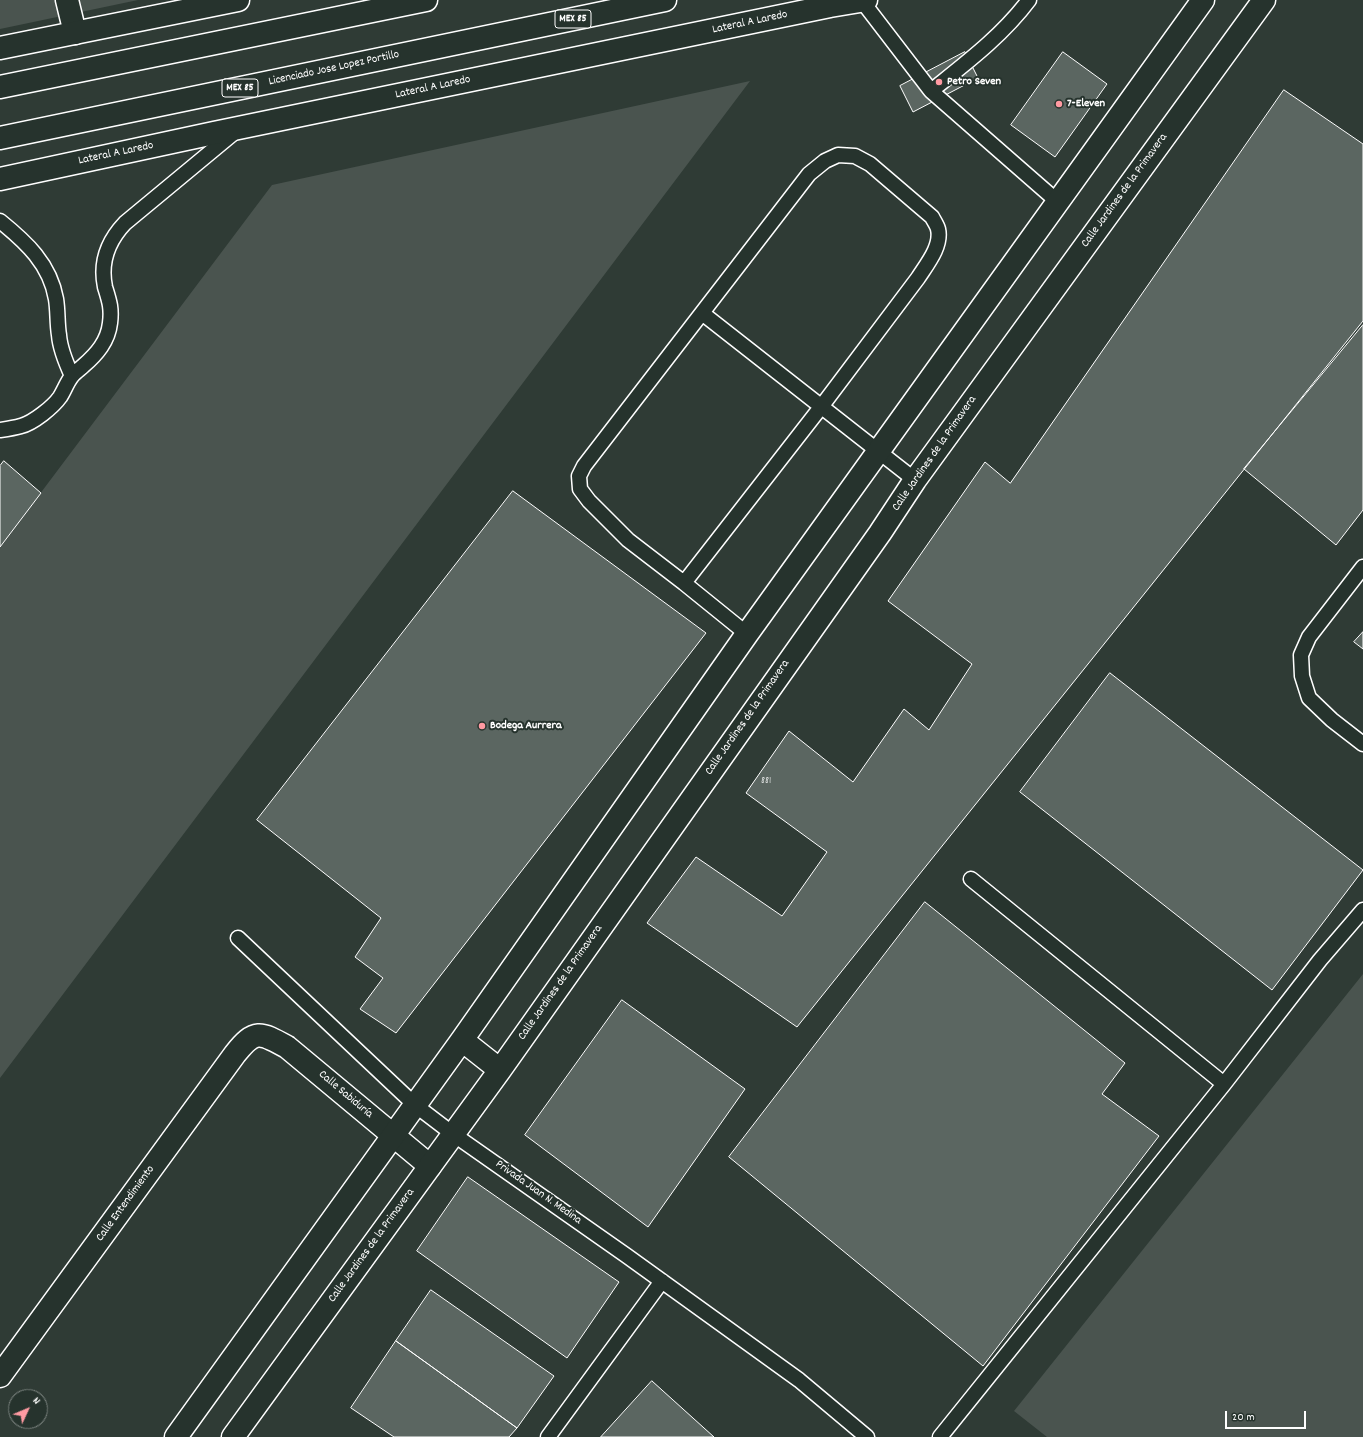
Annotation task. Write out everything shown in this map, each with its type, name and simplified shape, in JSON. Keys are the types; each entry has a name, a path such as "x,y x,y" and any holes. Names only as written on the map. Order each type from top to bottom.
{"main road":[{"path":"67,0 75,33"},
{"path":"0,48 238,0"},
{"path":"0,87 426,0"},
{"name":"Licenciado Jose Lopez Portillo","path":"0,138 665,0"},
{"name":"Lateral A Laredo","path":"0,179 239,128 864,0"},
{"path":"176,1437 462,1040 747,634 1203,0"},
{"name":"Calle Jardines de la Primavera","path":"233,1437 500,1070 880,533 915,480 1264,0"},
{"name":"Calle Sabiduría","path":"255,1035 269,1037 287,1047 430,1166"},
{"name":"Calle Entendimiento","path":"0,1376 235,1054 245,1041 255,1035"},
{"path":"462,1040 500,1070"}],"lane":[{"path":"864,0 931,91 1058,202"},
{"path":"931,91 1001,32 1029,0"},
{"path":"0,430 22,426 44,413 59,398 72,376 102,347 108,331 111,312 110,300 103,274 104,261 112,239 125,223 239,128"},
{"path":"684,583 822,407 918,278 930,259 938,242 938,228 932,217 870,164 855,156 838,155 824,161 808,174 584,466 579,476 580,489 589,501 628,540 747,634"},
{"path":"0,221 30,248 42,263 51,280 56,298 59,337 64,357 72,376"},
{"path":"702,313 915,480"},
{"path":"1363,567 1309,637 1301,656 1302,676 1309,698 1332,720 1363,744"},
{"path":"971,879 1224,1084"},
{"path":"940,1437 1224,1084 1320,960 1363,910"},
{"name":"Privada Juan N. Medina","path":"238,938 415,1105 453,1134 662,1281 799,1380 867,1437"},
{"path":"548,1437 662,1281"}],"shaded area":[{"path":"0,0 138,0 0,29"},
{"path":"750,81 0,1078 0,547 272,185"},
{"path":"1363,974 1363,1437 1047,1437 1014,1411"}],"building":[{"name":"Petro Seven","path":"965,52 978,78 913,112 900,86"},
{"name":"7-Eleven","path":"1063,52 1107,84 1055,157 1011,125"},
{"path":"1284,90 1363,144 1363,321 797,1027 647,923 696,857 782,916 827,852 746,793 789,731 853,782 904,709 929,730 972,664 888,601 985,462 1010,483"},
{"path":"1363,325 1363,510 1336,545 1244,469"},
{"path":"4,461 41,493 0,547 0,466"},
{"name":"Bodega Aurrera","path":"513,491 706,633 396,1033 360,1009 383,978 355,957 381,918 257,820"},
{"path":"1363,632 1363,649 1354,642"},
{"path":"1110,673 1363,870 1272,990 1020,792"},
{"path":"925,902 1125,1063 1102,1094 1159,1136 983,1366 729,1157"},
{"path":"622,1000 745,1089 648,1227 525,1135"},
{"path":"468,1177 619,1282 567,1358 417,1251"},
{"path":"431,1290 554,1376 517,1428 396,1341"},
{"path":"396,1341 517,1428 509,1437 394,1437 351,1408"},
{"path":"652,1381 714,1437 601,1437"}],"place":[{"name":"Petro Seven","path":"939,82"},
{"name":"7-Eleven","path":"1059,104"},
{"name":"Bodega Aurrera","path":"482,726"}]}
